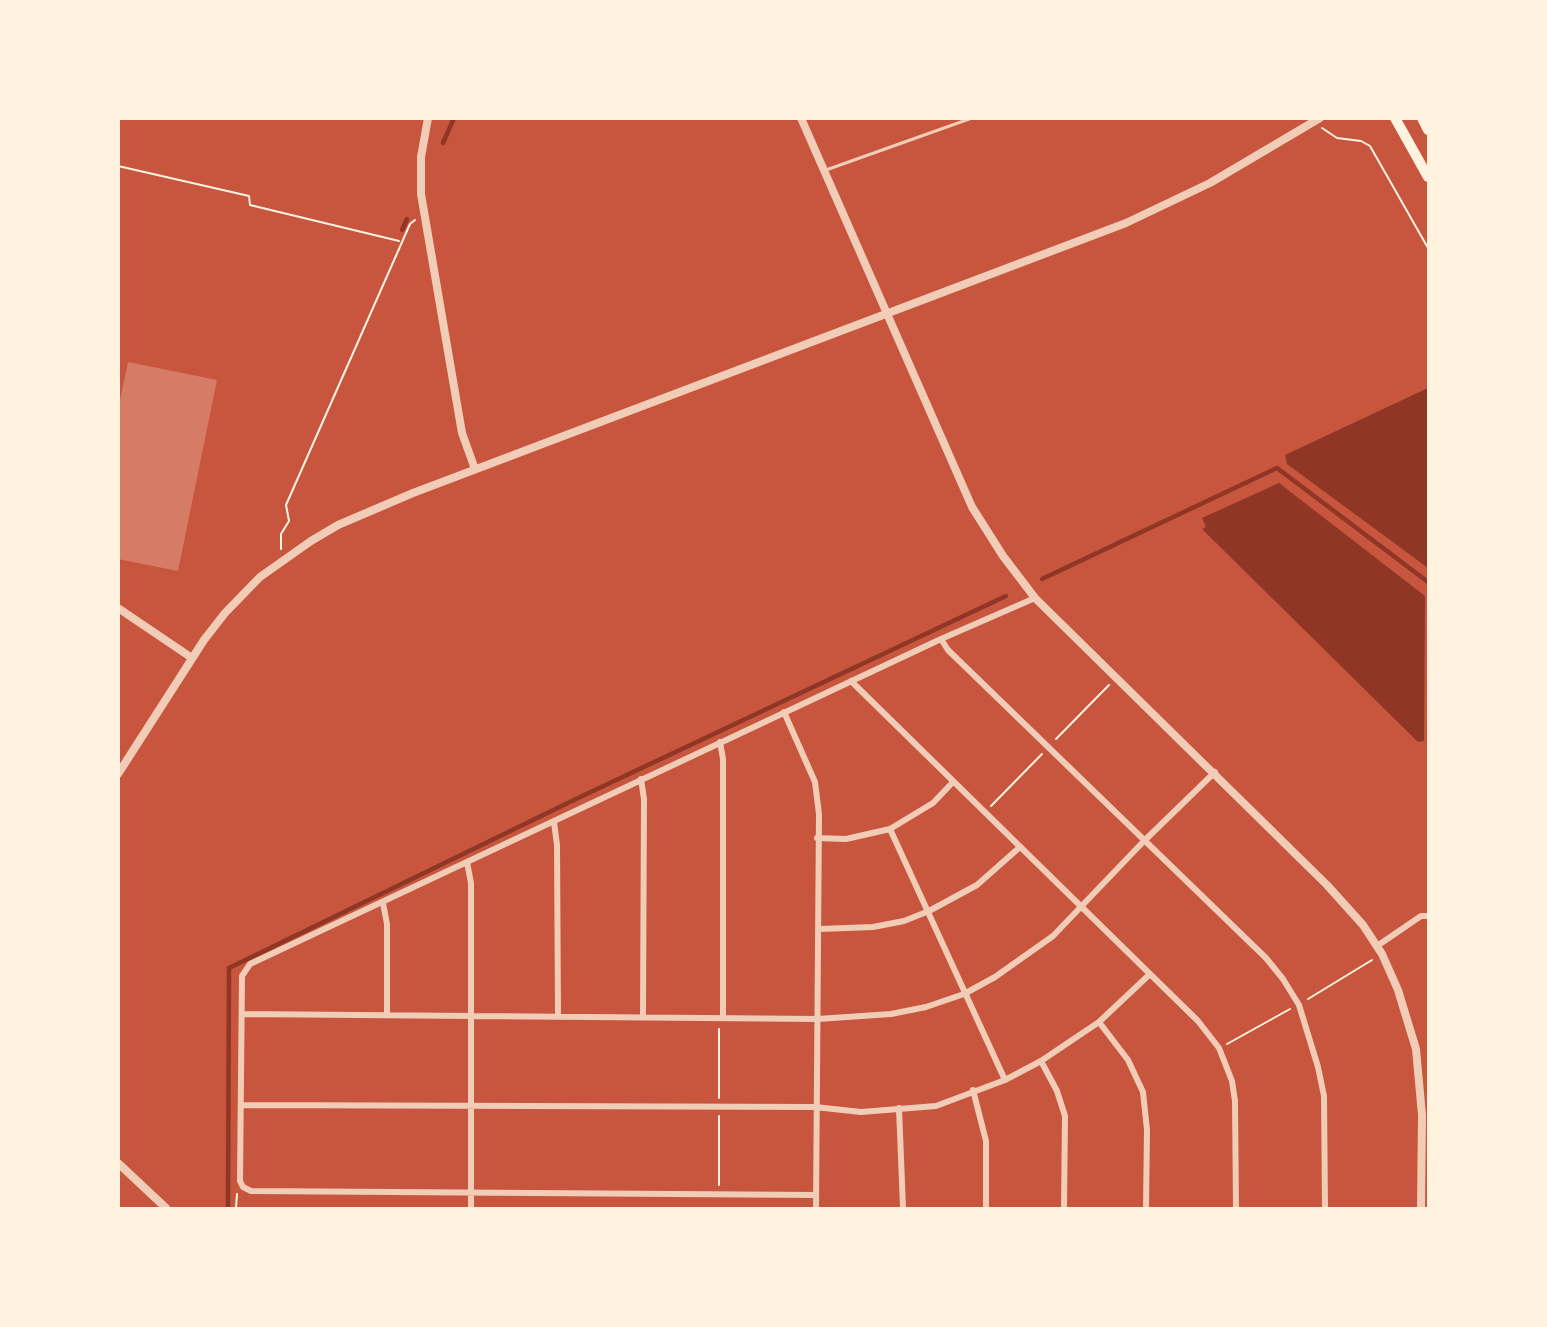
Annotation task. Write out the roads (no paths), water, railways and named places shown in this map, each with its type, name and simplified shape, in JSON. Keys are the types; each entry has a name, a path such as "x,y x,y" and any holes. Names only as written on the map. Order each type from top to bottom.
{"highway":[{"path":"1395,118 1428,177"},
{"path":"1422,118 1428,130"}],"street":[{"path":"428,118 421,157 424,213 462,433 475,469"},
{"path":"801,118 972,507 1003,556 1035,598 1215,772 1346,904 1377,946 1398,990 1416,1049 1422,1115 1421,1209"},
{"path":"118,774 192,658 243,594 286,558 311,541 355,518 475,469 1126,223 1210,183 1318,120"},
{"path":"816,1195 251,1191 243,1187 240,1181 242,976 250,964 784,712 1035,598"},
{"path":"118,608 192,658"},
{"path":"941,639 948,650 1143,842 1266,958 1299,1005 1318,1067 1324,1096 1325,1209"},
{"path":"851,681 952,783 1198,1021 1219,1048 1226,1063 1235,1101 1236,1209"},
{"path":"784,712 814,782 819,814 816,1209"},
{"path":"720,742 723,759 723,1017"},
{"path":"243,1014 818,1019 891,1014 926,1007 964,994 1023,959 1053,936 1143,842 1215,772"},
{"path":"641,779 644,799 642,1017"},
{"path":"818,838 846,839 890,829 933,803 952,783"},
{"path":"554,822 557,845 558,1016"},
{"path":"890,829 1005,1080"},
{"path":"819,929 873,927 904,921 929,911 977,885 1020,847"},
{"path":"468,862 471,883 471,1209"},
{"path":"383,903 387,924 387,1015"},
{"path":"1377,946 1421,916 1428,916"},
{"path":"241,1105 815,1107 861,1112 936,1106 973,1090 1005,1080 1041,1061 1099,1022 1150,974"},
{"path":"1099,1022 1128,1060 1143,1092 1147,1130 1146,1209"},
{"path":"1041,1061 1057,1091 1065,1116 1064,1209"},
{"path":"973,1090 986,1141 986,1209"},
{"path":"899,1108 903,1209"},
{"path":"118,1163 166,1209"}],"lane":[{"path":"824,171 972,118"}],"waterway":[{"path":"443,143 454,118"},
{"path":"402,230 407,219"},
{"path":"1042,579 1277,468 1428,582"},
{"path":"228,1208 229,968 576,799 1006,596"}]}
